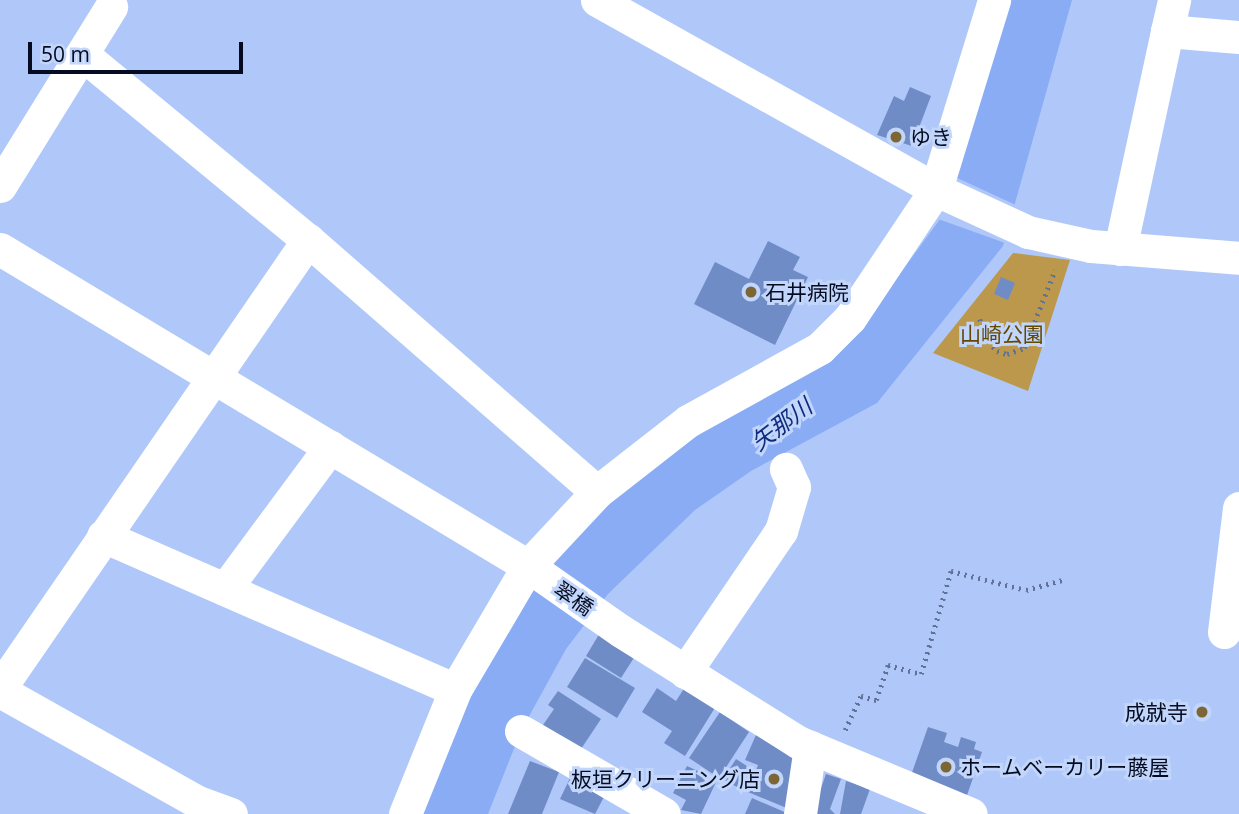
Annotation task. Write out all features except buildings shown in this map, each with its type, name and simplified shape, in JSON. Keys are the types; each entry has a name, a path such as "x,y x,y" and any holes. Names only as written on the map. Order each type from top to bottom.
{"street":[{"path":"597,0 940,191 1028,232 1120,249 1239,258"},
{"path":"405,814 455,690 528,566 597,492 688,421 820,348 850,318 940,191 994,0"},
{"path":"0,186 111,7"},
{"path":"1120,249 1170,16 1239,37"},
{"path":"82,54 308,240 597,492"},
{"path":"231,814 198,802 0,690 212,376 308,240"},
{"name":"翠橋","path":"0,249 528,566 685,672 822,752 971,814"},
{"path":"225,589 330,447"},
{"path":"685,672 781,531 794,487 786,470"},
{"path":"1224,632 1239,508"},
{"path":"103,536 455,690"},
{"path":"521,732 621,804 664,814"},
{"path":"800,814 822,752"}],"path":[{"path":"980,319 984,336 997,351 1007,354 1024,348 1057,259"},
{"path":"822,752 861,696 876,701 888,665 921,674 951,572 1026,590 1066,579"}],"green space":[{"name":"山崎公園","path":"1013,253 1070,260 1028,391 933,353"}],"water":[{"name":"矢那川","path":"1003,0 1072,0 1003,246 877,403 751,471 695,510 608,594 566,649 521,731 488,814 416,814 463,694 528,586 600,506 697,429 862,325 941,218 961,166"}],"pier":[{"path":"955,177 1018,206 1008,244 938,219"}],"place":[{"name":"ゆき","path":"896,137"},
{"name":"石井病院","path":"751,292"},
{"name":"成就寺","path":"1202,712"},
{"name":"ホームベーカリー藤屋","path":"946,767"},
{"name":"板垣クリーニング店","path":"774,779"}]}
